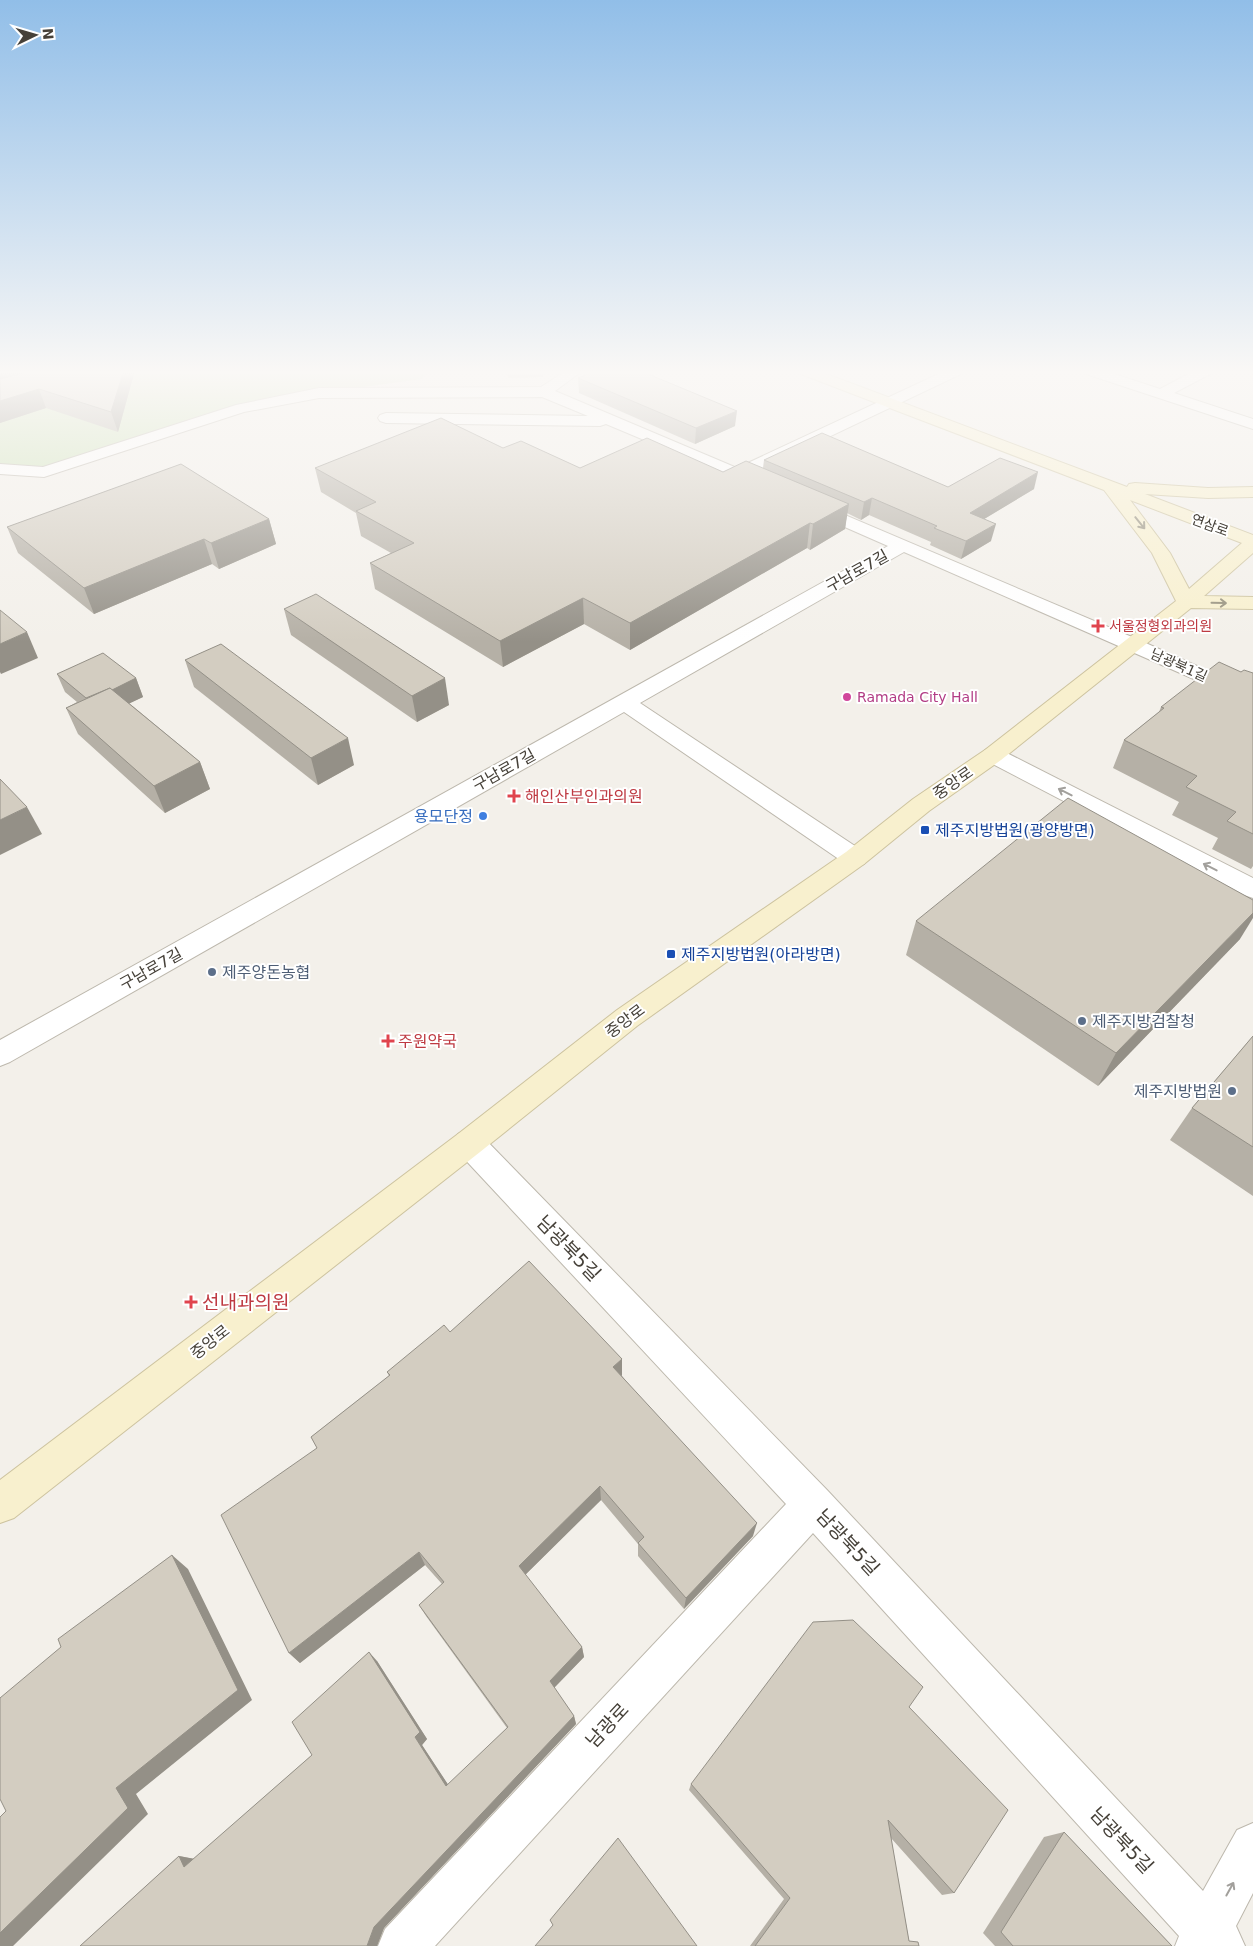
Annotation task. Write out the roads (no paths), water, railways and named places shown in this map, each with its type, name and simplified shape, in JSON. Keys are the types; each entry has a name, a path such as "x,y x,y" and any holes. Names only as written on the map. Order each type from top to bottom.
{"main road":[{"name":"연삼로","path":"1042,461 1253,542"},
{"path":"1108,486 1208,492 1253,492"},
{"path":"1108,486 1144,528 1161,553 1186,602 1253,603"},
{"name":"중앙로","path":"0,1504 469,1143 627,1018 855,858 921,805 993,755 1186,602 1253,542"}],"street":[{"path":"0,469 44,472 78,461"},
{"path":"706,461 781,493"},
{"path":"737,474 765,461"},
{"name":"구남로7길","path":"798,500 1132,644"},
{"name":"구남로7길","path":"0,1054 903,545"},
{"name":"남광북1길","path":"1132,644 1253,699"},
{"path":"624,702 855,858"},
{"path":"993,755 1253,889"},
{"name":"남광북5길","path":"469,1143 813,1504 1209,1941"},
{"name":"남광로","path":"402,1946 813,1504"},
{"path":"1209,1941 1253,1846"}],"place":[{"name":"서울정형외과의원","path":"1098,626"},
{"name":"Ramada City Hall","path":"847,697"},
{"name":"해인산부인과의원","path":"514,796"},
{"name":"용모단정","path":"483,816"},
{"name":"제주지방법원(광양방면)","path":"925,830"},
{"name":"제주지방법원(아라방면)","path":"671,954"},
{"name":"제주양돈농협","path":"212,972"},
{"name":"제주지방검찰청","path":"1082,1021"},
{"name":"주원약국","path":"388,1041"},
{"name":"제주지방법원","path":"1232,1091"},
{"name":"선내과의원","path":"191,1302"}]}
